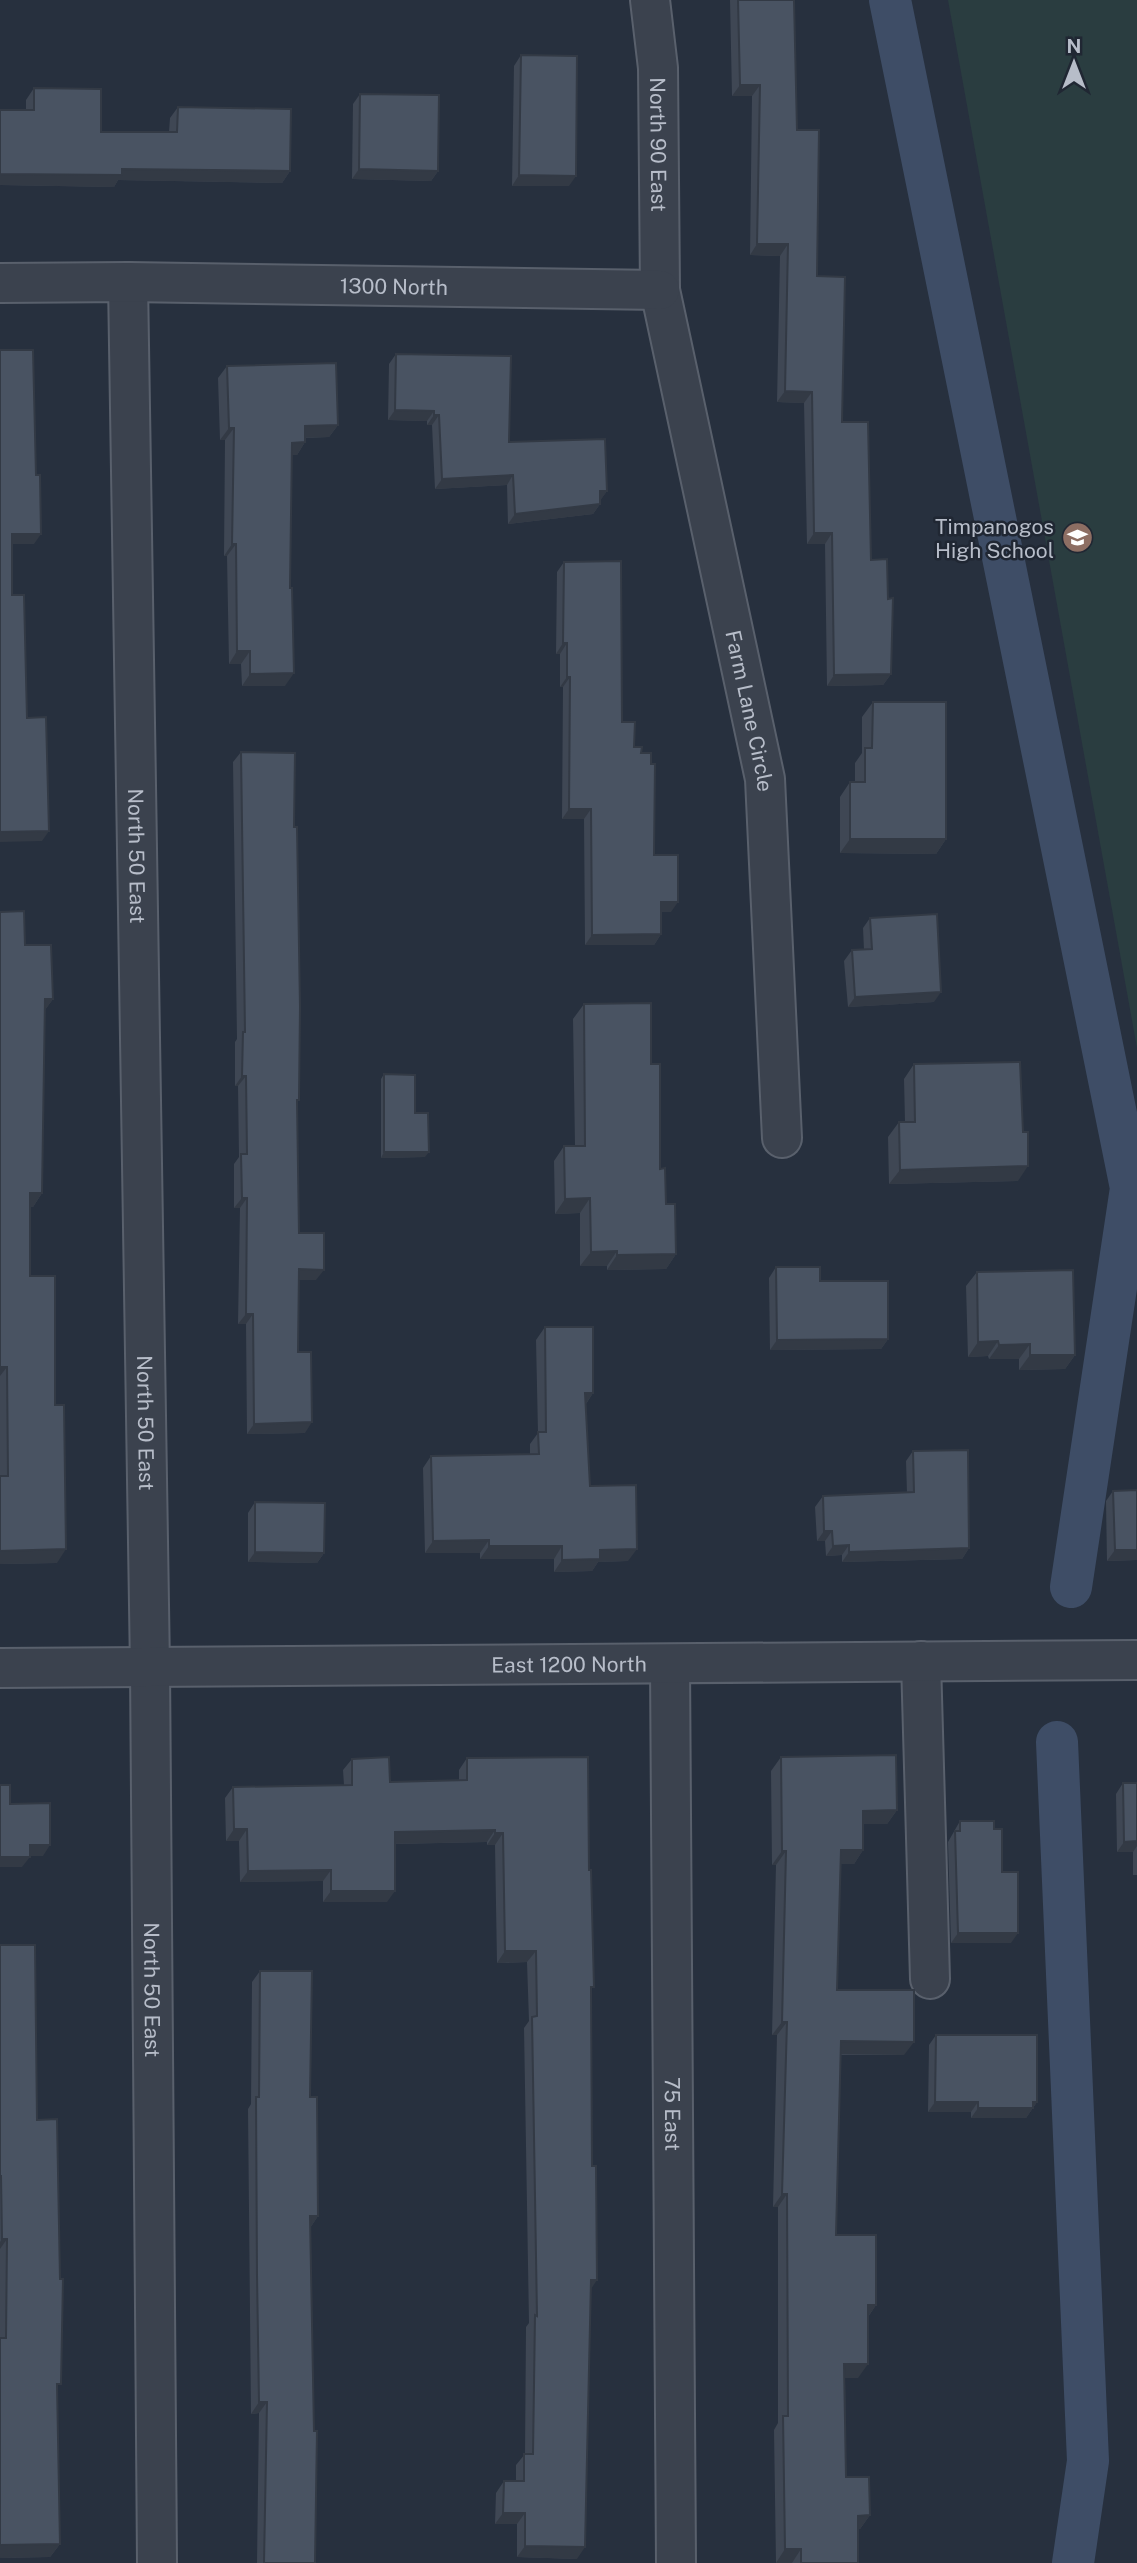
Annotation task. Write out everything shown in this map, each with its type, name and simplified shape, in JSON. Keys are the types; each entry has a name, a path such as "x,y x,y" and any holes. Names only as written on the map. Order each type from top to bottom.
{"street":[{"name":"North 90 East","path":"650,0 658,68 660,290"},
{"name":"1300 North","path":"0,283 128,282 660,290"},
{"name":"North 50 East","path":"128,282 150,1668 157,2563"},
{"name":"Farm Lane Circle","path":"660,290 765,779 782,1138"},
{"name":"East 1200 North","path":"0,1668 1137,1660"},
{"path":"921,1661 930,1979"},
{"name":"75 East","path":"670,1664 676,2563"}],"shaded area":[{"name":"Timpanogos High School","path":"948,0 1137,0 1137,1048"}],"building":[{"path":"738,0 794,0 797,130 819,130 817,276 845,277 842,422 868,422 871,560 887,559 888,599 893,598 891,674 834,675 832,533 814,533 812,392 785,391 788,244 757,244 760,85 740,85"},
{"path":"521,55 577,56 576,176 519,175"},
{"path":"34,88 101,89 101,132 177,132 178,107 291,109 290,171 122,169 122,175 0,174 0,110 34,110"},
{"path":"360,94 439,95 438,171 359,169"},
{"path":"0,350 33,350 36,475 40,475 41,534 12,534 12,595 24,595 27,718 46,717 49,831 0,832"},
{"path":"396,354 511,356 509,442 605,439 607,491 600,491 600,504 515,514 513,475 442,479 439,415 434,415 434,411 395,410"},
{"path":"336,363 338,425 305,426 305,442 292,443 290,588 294,673 250,674 250,651 237,651 236,544 232,544 234,428 229,428 227,366"},
{"path":"621,561 622,722 635,722 634,747 642,747 641,753 651,753 651,764 655,764 654,855 678,855 678,902 661,902 661,934 592,935 591,809 569,809 570,677 567,677 567,643 563,643 564,562"},
{"path":"873,702 946,702 946,839 850,839 850,782 865,782 865,748 872,748"},
{"path":"241,752 295,753 294,827 297,827 300,1007 297,1100 299,1233 324,1233 324,1270 299,1269 298,1352 311,1352 312,1422 254,1424 253,1314 246,1314 247,1198 242,1198 241,1154 247,1154 246,1076 242,1076 245,1032"},
{"path":"24,911 25,945 51,945 53,999 45,999 42,1193 30,1193 30,1276 55,1276 55,1405 64,1405 66,1549 0,1551 0,1476 8,1476 7,1367 0,1367 0,912"},
{"path":"937,914 941,992 855,997 852,950 872,949 870,918"},
{"path":"651,1003 651,1064 660,1064 660,1169 665,1168 666,1204 675,1204 676,1254 617,1255 617,1251 591,1252 590,1198 565,1199 564,1146 585,1146 584,1004"},
{"path":"1020,1062 1023,1132 1028,1132 1028,1166 900,1170 899,1122 915,1122 914,1064"},
{"path":"384,1074 415,1075 415,1113 428,1113 429,1152 384,1152"},
{"path":"776,1267 820,1267 820,1281 888,1281 888,1339 777,1340"},
{"path":"1073,1270 1075,1355 1030,1355 1030,1344 999,1345 998,1341 978,1342 977,1272"},
{"path":"545,1327 593,1327 593,1393 585,1393 590,1486 636,1485 637,1549 600,1550 600,1559 562,1560 562,1546 489,1546 489,1540 433,1541 431,1456 539,1454 538,1432 546,1432"},
{"path":"968,1450 969,1548 849,1552 849,1545 833,1546 832,1531 824,1531 823,1496 914,1492 913,1451"},
{"path":"1137,1490 1137,1550 1115,1550 1113,1491"},
{"path":"255,1502 325,1503 324,1553 255,1552"},
{"path":"896,1755 897,1810 863,1811 863,1850 841,1850 837,1990 914,1990 914,2042 841,2041 836,2235 876,2235 876,2305 868,2305 868,2364 844,2364 846,2477 869,2477 870,2515 858,2516 858,2563 801,2563 801,2549 785,2549 783,2416 788,2416 787,2194 782,2194 787,2022 782,2022 786,1851 782,1851 781,1757"},
{"path":"389,1757 390,1782 467,1780 467,1758 588,1757 594,1987 591,1987 592,2166 596,2166 597,2280 591,2280 585,2547 525,2546 525,2513 503,2513 504,2481 524,2481 524,2454 533,2454 535,2315 537,2316 532,2017 537,2016 536,1951 505,1951 503,1833 495,1833 495,1830 395,1832 395,1891 331,1891 331,1870 248,1871 247,1829 234,1829 233,1787 352,1785 352,1759"},
{"path":"1123,1783 1137,1783 1137,1841 1124,1842"},
{"path":"0,1785 10,1785 10,1804 50,1803 50,1845 30,1845 30,1857 0,1857"},
{"path":"960,1821 994,1821 994,1829 1002,1829 1002,1872 1018,1872 1018,1933 958,1933 955,1831 960,1831"},
{"path":"0,1945 35,1945 37,2120 57,2119 60,2279 63,2279 61,2384 57,2384 60,2544 0,2545 0,2338 6,2338 7,2239 2,2239 0,2176"},
{"path":"260,1971 312,1971 310,2097 317,2097 318,2216 310,2216 314,2431 317,2431 315,2563 264,2563 267,2402 259,2402 257,2275 256,2097 259,2097"},
{"path":"936,2035 1037,2035 1037,2102 1033,2102 1033,2108 978,2108 978,2102 935,2102"}],"waterway":[{"path":"890,0 1131,1188 1071,1587"},
{"path":"1057,1742 1088,2461 1073,2563"}],"place":[{"name":"Timpanogos High School","path":"1077,538"}]}
